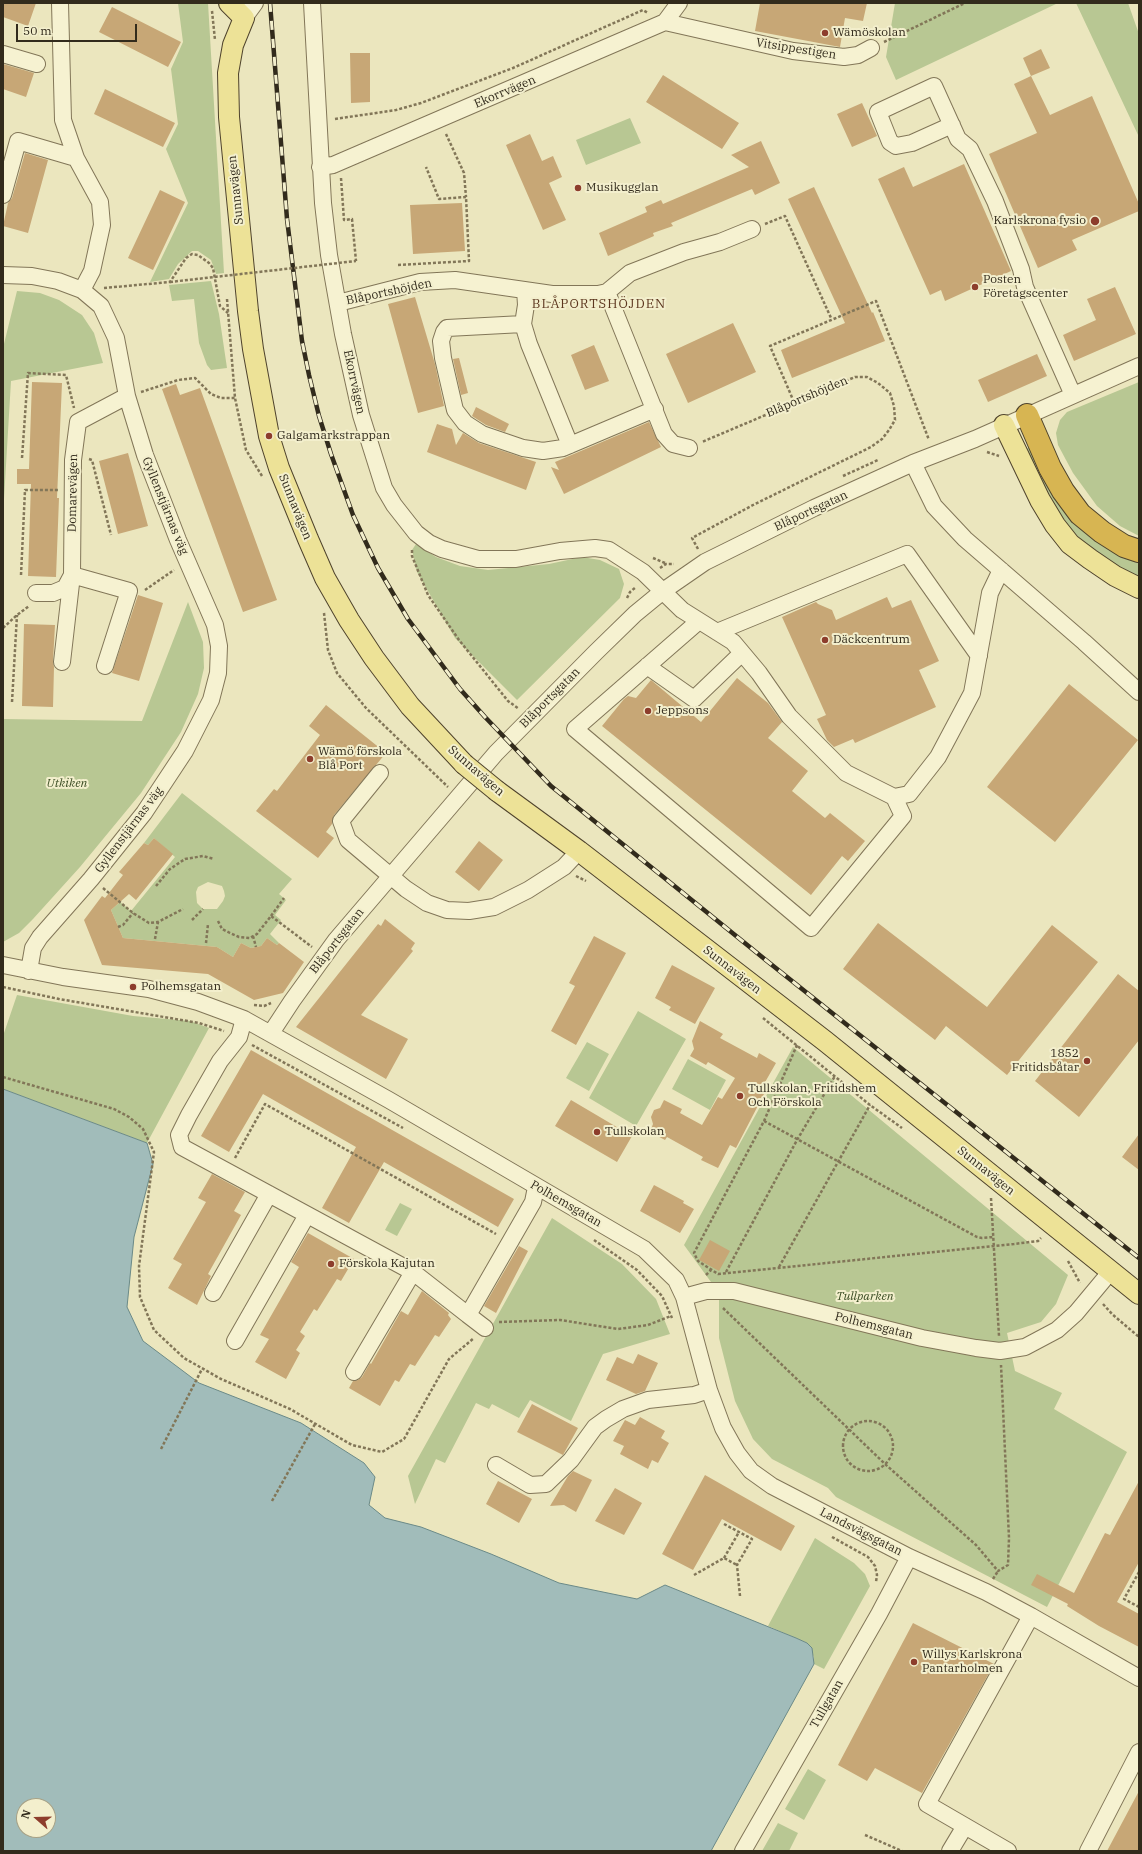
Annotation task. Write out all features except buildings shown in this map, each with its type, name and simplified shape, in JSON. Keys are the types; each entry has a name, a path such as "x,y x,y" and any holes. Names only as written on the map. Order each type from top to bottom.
{"highway":[{"path":"1027,415 1050,468 1063,491 1080,514 1102,532 1124,546 1139,551"}],"main road":[{"name":"Sunnavägen","path":"229,3 249,11 233,45 228,73 229,117 248,311 269,436 279,468 325,578 374,658 410,706 464,764 497,791 579,851 825,1041 1139,1294"},
{"path":"1004,425 1040,500 1070,544 1115,576 1139,588"}],"street":[{"path":"60,3 64,120 76,158 100,202 102,225 92,271 82,290"},
{"name":"Ekorrvägen","path":"312,3 320,167 329,255 343,334 361,415 373,456 387,494 394,505 416,533 429,543 442,549 478,559 516,559 560,551 595,548 609,550 643,572 682,610 733,642 759,673 789,716 846,773 894,797"},
{"path":"665,22 679,3"},
{"name":"Ekorrvägen","path":"320,167 333,165 665,22"},
{"name":"Vitsippestigen","path":"665,22 793,51 844,57 858,55 870,48"},
{"path":"3,54 37,64"},
{"path":"952,125 912,143 896,146 890,142 878,112 934,86 952,125 958,139 970,149 995,201 1021,269 1025,287 1073,395"},
{"path":"3,195 18,141 76,158"},
{"path":"689,448 673,444 667,439 607,292 630,273 684,252 720,242 752,229"},
{"name":"Gyllenstjärnas väg","path":"3,276 32,276 58,280 82,290 101,306 116,338 127,396 145,455 187,561 215,625 220,646 218,673 211,700 185,751 144,813 92,879 40,937 33,948 29,971"},
{"name":"Blåportshöjden","path":"338,303 374,293 427,282 455,280 552,294 598,294 607,292"},
{"path":"525,290 526,305 523,324 529,344 570,445"},
{"path":"523,324 447,328 444,332 441,341 443,358 455,410 465,423 482,434 523,448 543,451 563,448 655,409"},
{"name":"Blåportsgatan","path":"271,1033 323,958 390,876 501,747 596,652 663,590 705,562 814,508 913,463 1139,366"},
{"path":"78,422 127,396"},
{"name":"Domarevägen","path":"62,662 72,575 72,491 74,453 78,422"},
{"path":"913,463 934,506 965,539 1084,642 1139,692"},
{"path":"717,632 907,554 979,656"},
{"path":"699,621 575,729 811,928 903,816 894,797 909,794 938,757 972,693 990,592 1001,570"},
{"path":"36,593 53,593 65,588 72,575 129,592 105,666"},
{"path":"647,666 694,699 742,653"},
{"path":"380,773 342,821 348,840 406,889 427,903 447,910 469,911 494,907 528,890 564,867 579,851"},
{"name":"Polhemsgatan","path":"3,965 29,971 149,989 198,1002 244,1019 271,1033 644,1249 676,1280 684,1297 706,1291 734,1291 922,1338 1000,1351 1025,1347 1057,1330 1076,1313 1111,1271"},
{"path":"244,1019 239,1038 220,1061 179,1135 182,1147 413,1272 485,1328"},
{"path":"468,1315 533,1202 536,1187"},
{"path":"212,1293 269,1194"},
{"path":"235,1340 307,1215"},
{"path":"354,1372 413,1272"},
{"name":"Landsvägsgatan","path":"684,1297 709,1390 727,1437 751,1471 772,1486 909,1557 986,1592 1031,1616 1139,1678"},
{"path":"496,1466 530,1485 546,1484 571,1460 595,1427 623,1409 648,1400 694,1395 709,1390"},
{"name":"Tullgatan","path":"744,1851 879,1614 909,1557"},
{"path":"1003,1850 927,1804 1031,1616"},
{"path":"1088,1851 1139,1752"},
{"path":"950,1851 965,1826"}],"path":[{"path":"870,48 965,3"},
{"path":"335,119 396,110 421,103 513,68 643,10 665,22"},
{"path":"335,113 336,126"},
{"path":"398,265 469,260 464,173 445,133 439,137"},
{"path":"426,166 439,200 466,197"},
{"path":"82,290 170,282 356,261 352,219 344,220 340,173"},
{"path":"752,229 785,216 831,318"},
{"path":"170,282 186,258 192,254 198,255 209,262 213,268 220,306 228,313 248,311"},
{"path":"342,257 343,264"},
{"path":"794,402 770,346 831,318 876,301 930,441"},
{"path":"22,458 28,373 66,375 78,422"},
{"name":"Blåportshöjden","path":"689,448 855,377 867,378 878,383 890,393 894,406 895,420 882,439 871,447 753,505 692,538 705,562"},
{"path":"127,396 178,380 195,378 211,394 221,398 235,398"},
{"path":"74,453 92,460 111,534"},
{"path":"21,575 25,490 72,491"},
{"path":"416,533 412,544 412,556 428,595 459,640 508,701 520,710"},
{"path":"647,555 666,564"},
{"path":"129,592 144,590 187,561"},
{"path":"3,628 17,615 29,608 36,593"},
{"path":"324,607 328,650 337,673 366,708 450,789"},
{"path":"12,702 17,615"},
{"path":"156,886 170,869 185,859 203,856 214,859"},
{"path":"564,867 575,876 587,881"},
{"path":"92,879 133,913 149,923 158,922 183,909"},
{"path":"218,921 222,929 239,937 253,936 257,934 284,898"},
{"path":"192,920 203,909"},
{"path":"118,927 122,925 133,913"},
{"path":"271,916 315,949"},
{"path":"155,939 158,922"},
{"path":"206,943 208,924"},
{"path":"253,936 256,947"},
{"path":"3,986 59,999 199,1023 239,1038 405,1130"},
{"path":"761,1016 870,1105 907,1132"},
{"path":"797,1045 764,1121 694,1254 698,1261 718,1274 993,1246 1038,1241 1042,1238"},
{"path":"726,1273 797,1140 835,1076"},
{"path":"3,1077 114,1109 129,1117 143,1129 154,1152 139,1266 140,1298 154,1330 184,1358 202,1369 221,1380 290,1409 352,1445 382,1452 404,1439 449,1359 492,1322 560,1320 618,1329 648,1325 671,1316"},
{"path":"232,1164 265,1104 509,1242"},
{"path":"779,1268 837,1161 870,1105"},
{"path":"764,1121 977,1237 993,1237"},
{"path":"706,1291 712,1302 722,1306 885,1464 976,1545 998,1571 1008,1565 1009,1538 1000,1351 990,1199 992,1196 998,1200"},
{"path":"1036,1232 1047,1242"},
{"path":"591,1238 637,1270 662,1296 673,1323"},
{"path":"1067,1260 1079,1282 1139,1338"},
{"path":"161,1449 202,1369"},
{"path":"868,1420 882,1424 889,1430 893,1438 894,1449 892,1458 885,1464 875,1471 866,1472 849,1463 843,1448 843,1441 849,1429 860,1422 868,1420"},
{"path":"272,1501 315,1424"},
{"path":"724,1524 752,1539 737,1564 740,1596"},
{"path":"694,1575 724,1558 739,1532"},
{"path":"829,1535 868,1557 875,1566 877,1576 876,1584"},
{"path":"724,1558 737,1564"},
{"path":"1139,1572 1124,1599 1139,1607"},
{"path":"864,1835 902,1851"}],"green space":[{"path":"178,3 208,3 224,273 216,274 211,260 198,251 192,251 178,264 169,279 150,282 188,203 166,149 178,124 171,69 183,42"},
{"path":"895,3 1058,3 896,80 886,57"},
{"path":"1076,3 1128,3 1139,34 1139,137"},
{"path":"630,118 641,143 586,165 576,140"},
{"path":"211,281 219,314 227,368 211,370 207,365 199,343 194,299 172,301 169,285"},
{"path":"17,291 40,293 59,300 82,315 94,333 103,363 11,381 3,516 3,348"},
{"path":"1139,382 1139,536 1120,526 1097,506 1073,473 1058,445 1056,433 1060,420 1067,412"},
{"path":"1032,446 1108,547 1124,558 1139,563 1139,580 1118,571 1074,535 1053,509 1026,449"},
{"path":"416,544 436,557 460,566 488,570 549,564 582,557 600,560 619,569 624,584 620,598 517,700 455,638 417,572 412,550"},
{"name":"Utkiken","path":"188,602 203,642 204,668 198,694 181,732 141,793 80,867 19,933 3,942 3,719 142,721"},
{"path":"182,793 292,879 279,894 286,900 275,915 281,920 270,934 279,943 277,945 267,938 261,946 251,948 241,943 233,957 217,947 123,938 111,910 120,902 131,911 175,857 154,838 148,845 144,843","holes":["208,882 222,886 225,896 217,909 203,909 197,903 196,892 198,887"]},
{"path":"17,995 133,1016 190,1021 209,1028 147,1143 3,1089 3,1036"},
{"path":"638,1011 686,1039 636,1126 589,1098"},
{"path":"587,1042 609,1054 589,1091 566,1078"},
{"name":"Tullparken","path":"793,1047 1068,1275 1056,1304 1041,1322 1007,1333 1015,1371 1062,1393 1054,1409 1127,1452 1047,1607 836,1497 828,1488 772,1459 753,1439 735,1401 719,1338 719,1293 684,1245"},
{"path":"688,1059 726,1080 710,1110 672,1089"},
{"path":"400,1203 412,1209 397,1236 385,1230"},
{"path":"552,1218 622,1264 656,1299 670,1334 603,1354 571,1421 530,1400 519,1418 492,1404 489,1409 476,1403 445,1463 436,1459 415,1504 408,1476"},
{"path":"815,1538 854,1563 865,1574 870,1586 824,1669 814,1664 814,1657 807,1643 768,1626"},
{"path":"808,1769 826,1780 804,1820 785,1809"},
{"path":"778,1823 798,1833 789,1851 762,1851"}],"water":[{"path":"3,1089 147,1143 153,1164 134,1237 127,1307 143,1341 199,1383 301,1423 364,1463 375,1477 369,1505 385,1518 421,1527 491,1554 559,1583 637,1599 665,1585 796,1638 807,1643 812,1648 814,1664 711,1851 3,1851"}],"railway":[{"path":"270,3 287,219 302,341 309,375 319,416 353,515 378,568 408,619 460,689 551,786 767,961 1139,1258"}],"place":[{"name":"Wämöskolan","path":"825,33"},
{"name":"Musikugglan","path":"578,188"},
{"name":"Karlskrona fysio","path":"1095,221"},
{"name":"Posten Företagscenter","path":"975,287"},
{"name":"Galgamarkstrappan","path":"269,436"},
{"name":"Däckcentrum","path":"825,640"},
{"name":"Jeppsons","path":"648,711"},
{"name":"Wämö förskola Blå Port","path":"310,759"},
{"name":"Polhemsgatan","path":"133,987"},
{"name":"1852 Fritidsbåtar","path":"1087,1061"},
{"name":"Tullskolan, Fritidshem Och Förskola","path":"740,1096"},
{"name":"Tullskolan","path":"597,1132"},
{"name":"Förskola Kajutan","path":"331,1264"},
{"name":"Willys Karlskrona Pantarholmen","path":"914,1662"}],"district":[{"name":"BLÅPORTSHÖJDEN","path":"599,304"}]}
